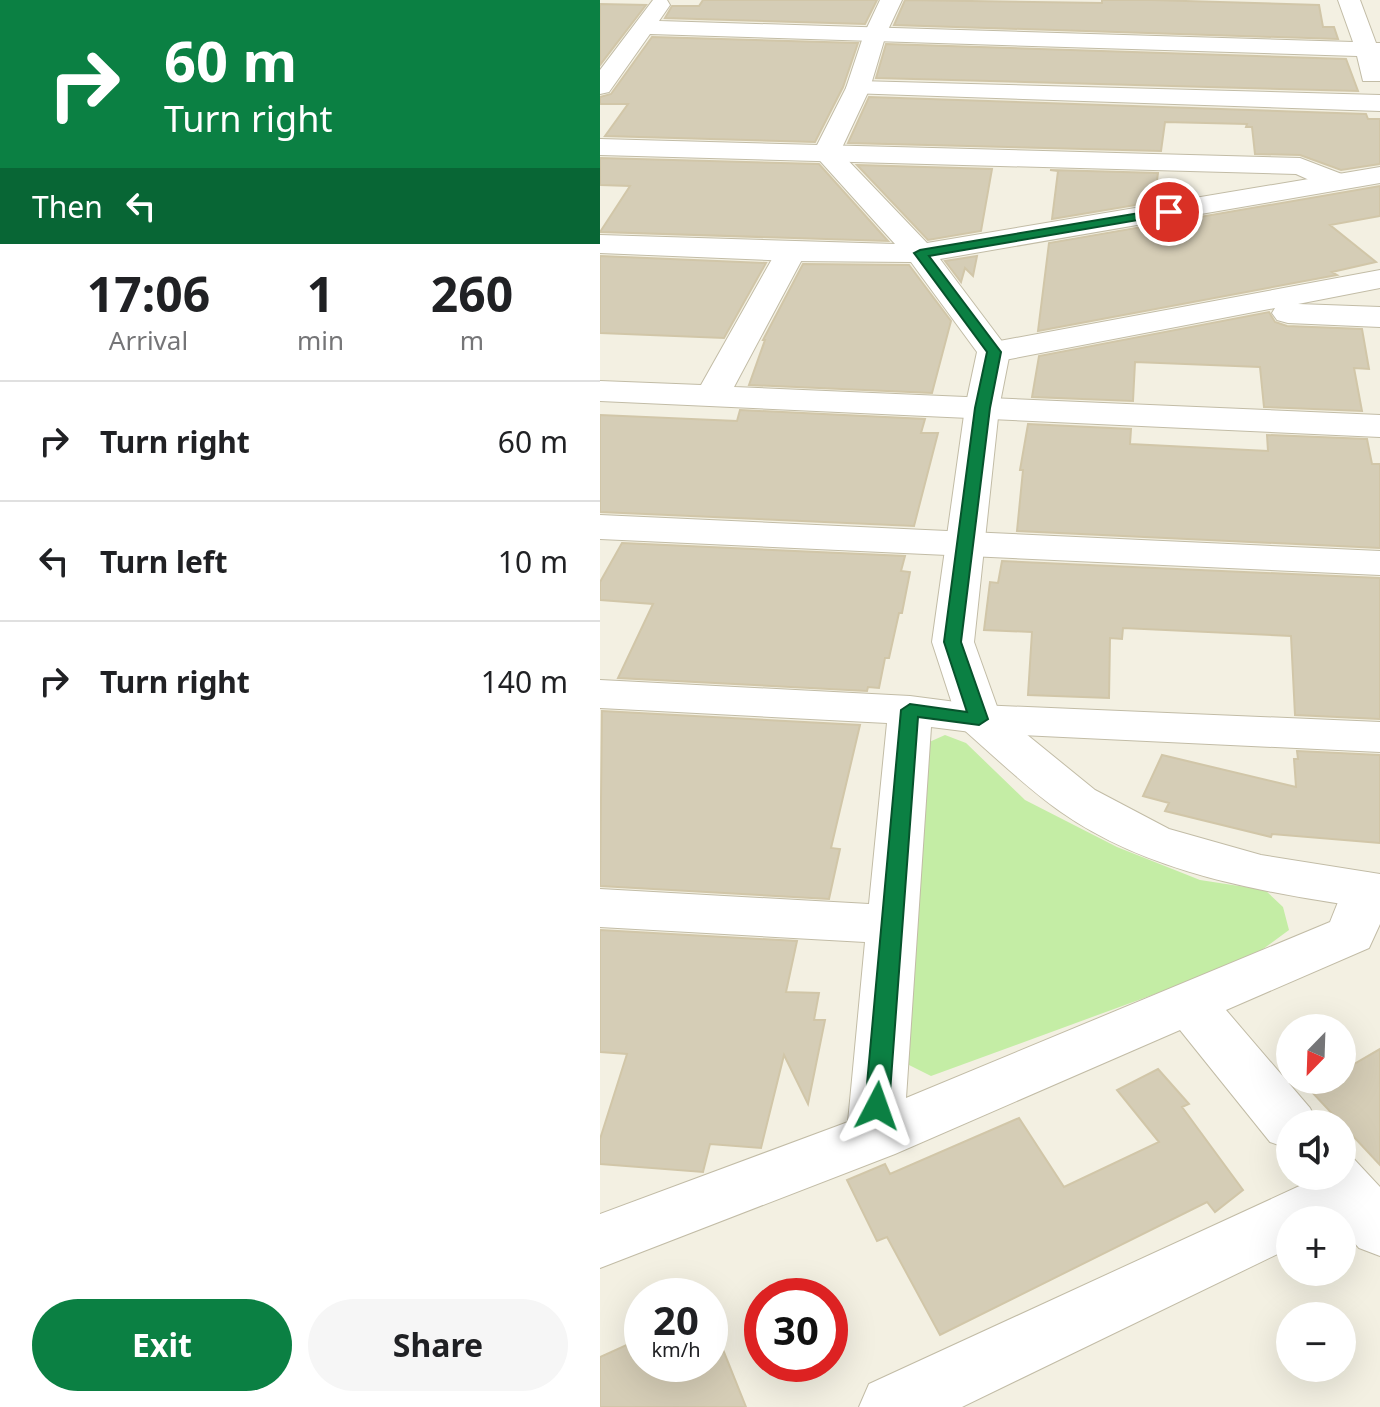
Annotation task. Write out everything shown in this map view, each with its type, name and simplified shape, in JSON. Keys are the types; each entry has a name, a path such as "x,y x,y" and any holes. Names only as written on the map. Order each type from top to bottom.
{"street":[{"path":"600,87 663,0"},
{"path":"826,153 858,88 875,34 891,0"},
{"path":"858,88 1379,103 1373,50 1349,0"},
{"path":"643,27 1373,50"},
{"path":"600,147 1300,166 1337,182"},
{"path":"615,1228 875,1137 1351,934 1373,891 1261,873 1153,842 1078,801 979,719 953,642 982,408 994,352 920,253 826,153"},
{"path":"600,244 791,252 920,253 1380,175"},
{"path":"711,397 791,252"},
{"path":"994,352 1380,279"},
{"path":"1209,310 1380,317"},
{"path":"600,391 1380,426"},
{"path":"600,527 1380,563"},
{"path":"600,694 910,710 979,719 1380,737"},
{"path":"875,1137 890,924 910,710"},
{"path":"600,908 890,924"},
{"path":"1190,1004 1278,1110"},
{"path":"892,1407 1353,1199"}],"green space":[{"path":"945,735 966,743 1025,800 1117,847 1200,880 1265,890 1283,907 1289,930 1248,960 931,1076 901,1061 927,743"}],"building":[{"path":"703,0 877,0 865,24 665,18 672,6 699,6"},
{"path":"905,0 1102,3 1102,0 1152,0 1319,5 1323,27 1334,27 1338,39 894,25"},
{"path":"600,4 646,5 600,65"},
{"path":"652,37 858,43 843,87 815,142 605,136 628,104 600,104 600,97 611,94"},
{"path":"886,44 1346,59 1358,91 876,78"},
{"path":"869,97 1366,114 1368,119 1380,119 1380,164 1341,170 1300,155 1255,154 1252,127 1246,127 1247,124 1165,122 1161,151 848,143"},
{"path":"600,158 819,164 888,241 600,232 630,186 600,185"},
{"path":"857,165 992,169 981,231 928,240"},
{"path":"1050,170 1158,173 1154,202 1052,219 1058,171"},
{"path":"1380,186 1380,216 1330,225 1376,262 1332,272 1337,275 1038,331 1049,243"},
{"path":"600,256 766,263 724,338 600,333"},
{"path":"977,256 973,276 965,268 961,282 945,261"},
{"path":"803,264 909,265 951,321 932,393 749,385 763,340"},
{"path":"1269,312 1275,322 1287,326 1362,329 1369,369 1354,368 1362,411 1264,407 1260,367 1135,362 1133,401 1032,397 1039,356"},
{"path":"740,410 925,419 921,433 938,433 914,526 600,512 600,415 737,421"},
{"path":"1028,424 1131,429 1130,444 1268,451 1267,435 1367,439 1372,464 1380,464 1380,548 1017,531 1023,470 1020,470"},
{"path":"622,543 905,556 901,571 910,572 902,613 899,613 889,658 885,658 879,688 868,687 867,691 618,678 653,604 600,600 600,582"},
{"path":"1002,561 1380,578 1380,719 1295,715 1291,636 1123,628 1122,639 1110,638 1109,698 1028,695 1032,632 984,630 990,582 998,583"},
{"path":"602,711 860,725 831,848 840,849 829,899 600,886"},
{"path":"1297,751 1380,755 1380,843 1272,834 1271,837 1165,811 1169,803 1143,796 1162,755 1296,787 1294,759 1298,759"},
{"path":"600,930 797,941 786,992 819,993 814,1020 825,1020 808,1104 784,1055 761,1148 710,1144 703,1172 600,1164 600,1139 627,1054 600,1052"},
{"path":"1380,1049 1380,1165 1356,1139 1356,1110 1329,1110 1314,1094 1356,1094 1356,1063"},
{"path":"1158,1069 1189,1104 1182,1107 1243,1190 1215,1212 1207,1202 940,1335 887,1237 877,1241 847,1180 885,1164 890,1174 1019,1118 1064,1187 1159,1142 1117,1090"},
{"path":"624,1346 624,1382 728,1382 728,1362 746,1407 600,1407 600,1357"}],"route":[{"path":"877,1106 910,710 979,719 953,642 982,408 994,352 920,253 1169,212"}]}
